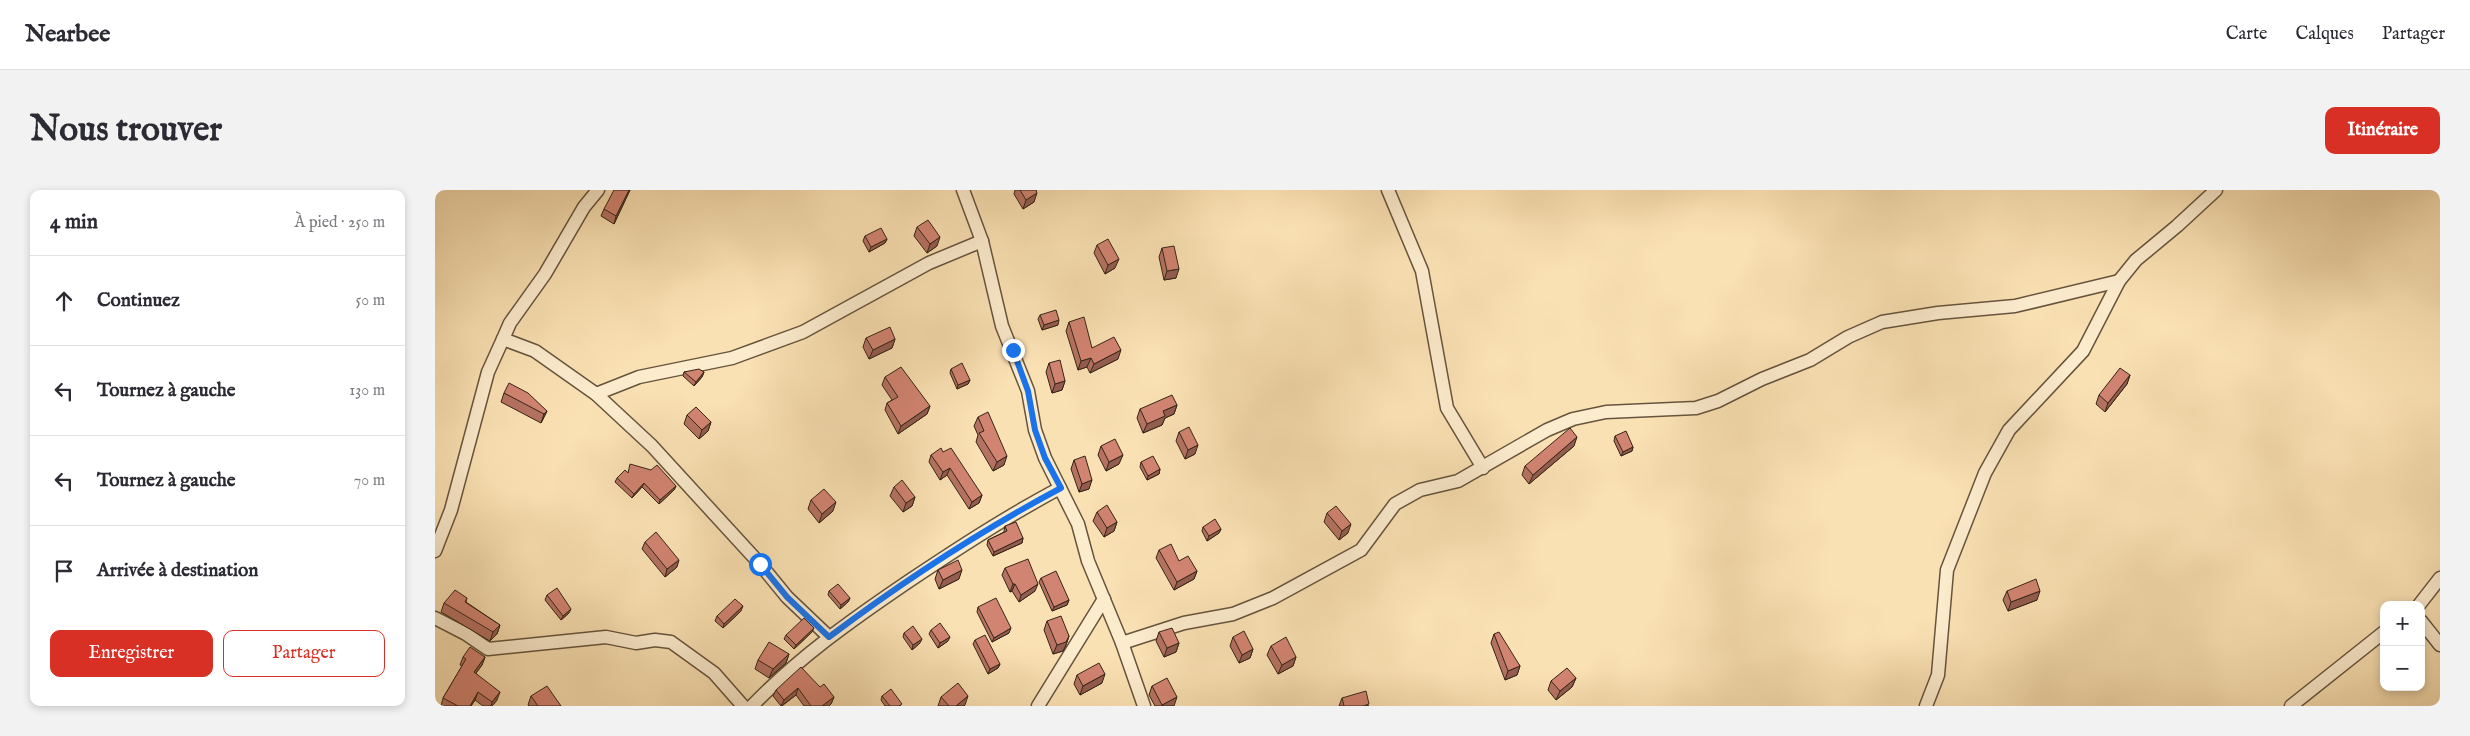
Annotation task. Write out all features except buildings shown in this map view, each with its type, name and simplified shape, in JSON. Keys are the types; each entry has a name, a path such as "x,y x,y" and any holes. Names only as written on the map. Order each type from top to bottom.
{"street":[{"path":"435,551 451,510 488,372 510,323 545,274 584,207 598,190"},
{"path":"963,190 982,241 1002,326 1028,391 1035,430 1045,458 1078,524 1088,561 1123,643 1144,706"},
{"path":"1388,190 1422,271 1447,408 1483,468"},
{"path":"1926,706 1938,675 1947,570 1985,473 2009,430 2083,351 2119,281 2136,260 2216,190"},
{"path":"596,394 639,377 732,358 794,336 929,264 982,241"},
{"path":"1123,643 1184,623 1233,614 1273,598 1361,550 1395,504 1420,490 1458,481 1547,430 1573,419 1606,412 1696,408 1718,401 1762,379 1810,360 1848,337 1882,322 2015,306 2119,281"},
{"path":"503,339 535,351 596,394 652,446 760,564 787,597 829,637"},
{"path":"752,706 792,667 861,613 996,524 1061,488"},
{"path":"2422,601 2440,578"},
{"path":"1039,706 1104,599"},
{"path":"435,618 466,634 489,649 606,637 636,643 655,640 671,642 714,673 743,706"},
{"path":"2425,626 2440,646"},
{"path":"2291,706 2380,635"}],"route":[{"path":"760,564 787,597 829,637 861,613 1003,519 1061,488 1045,458 1035,430 1028,391 1013,350"}]}
